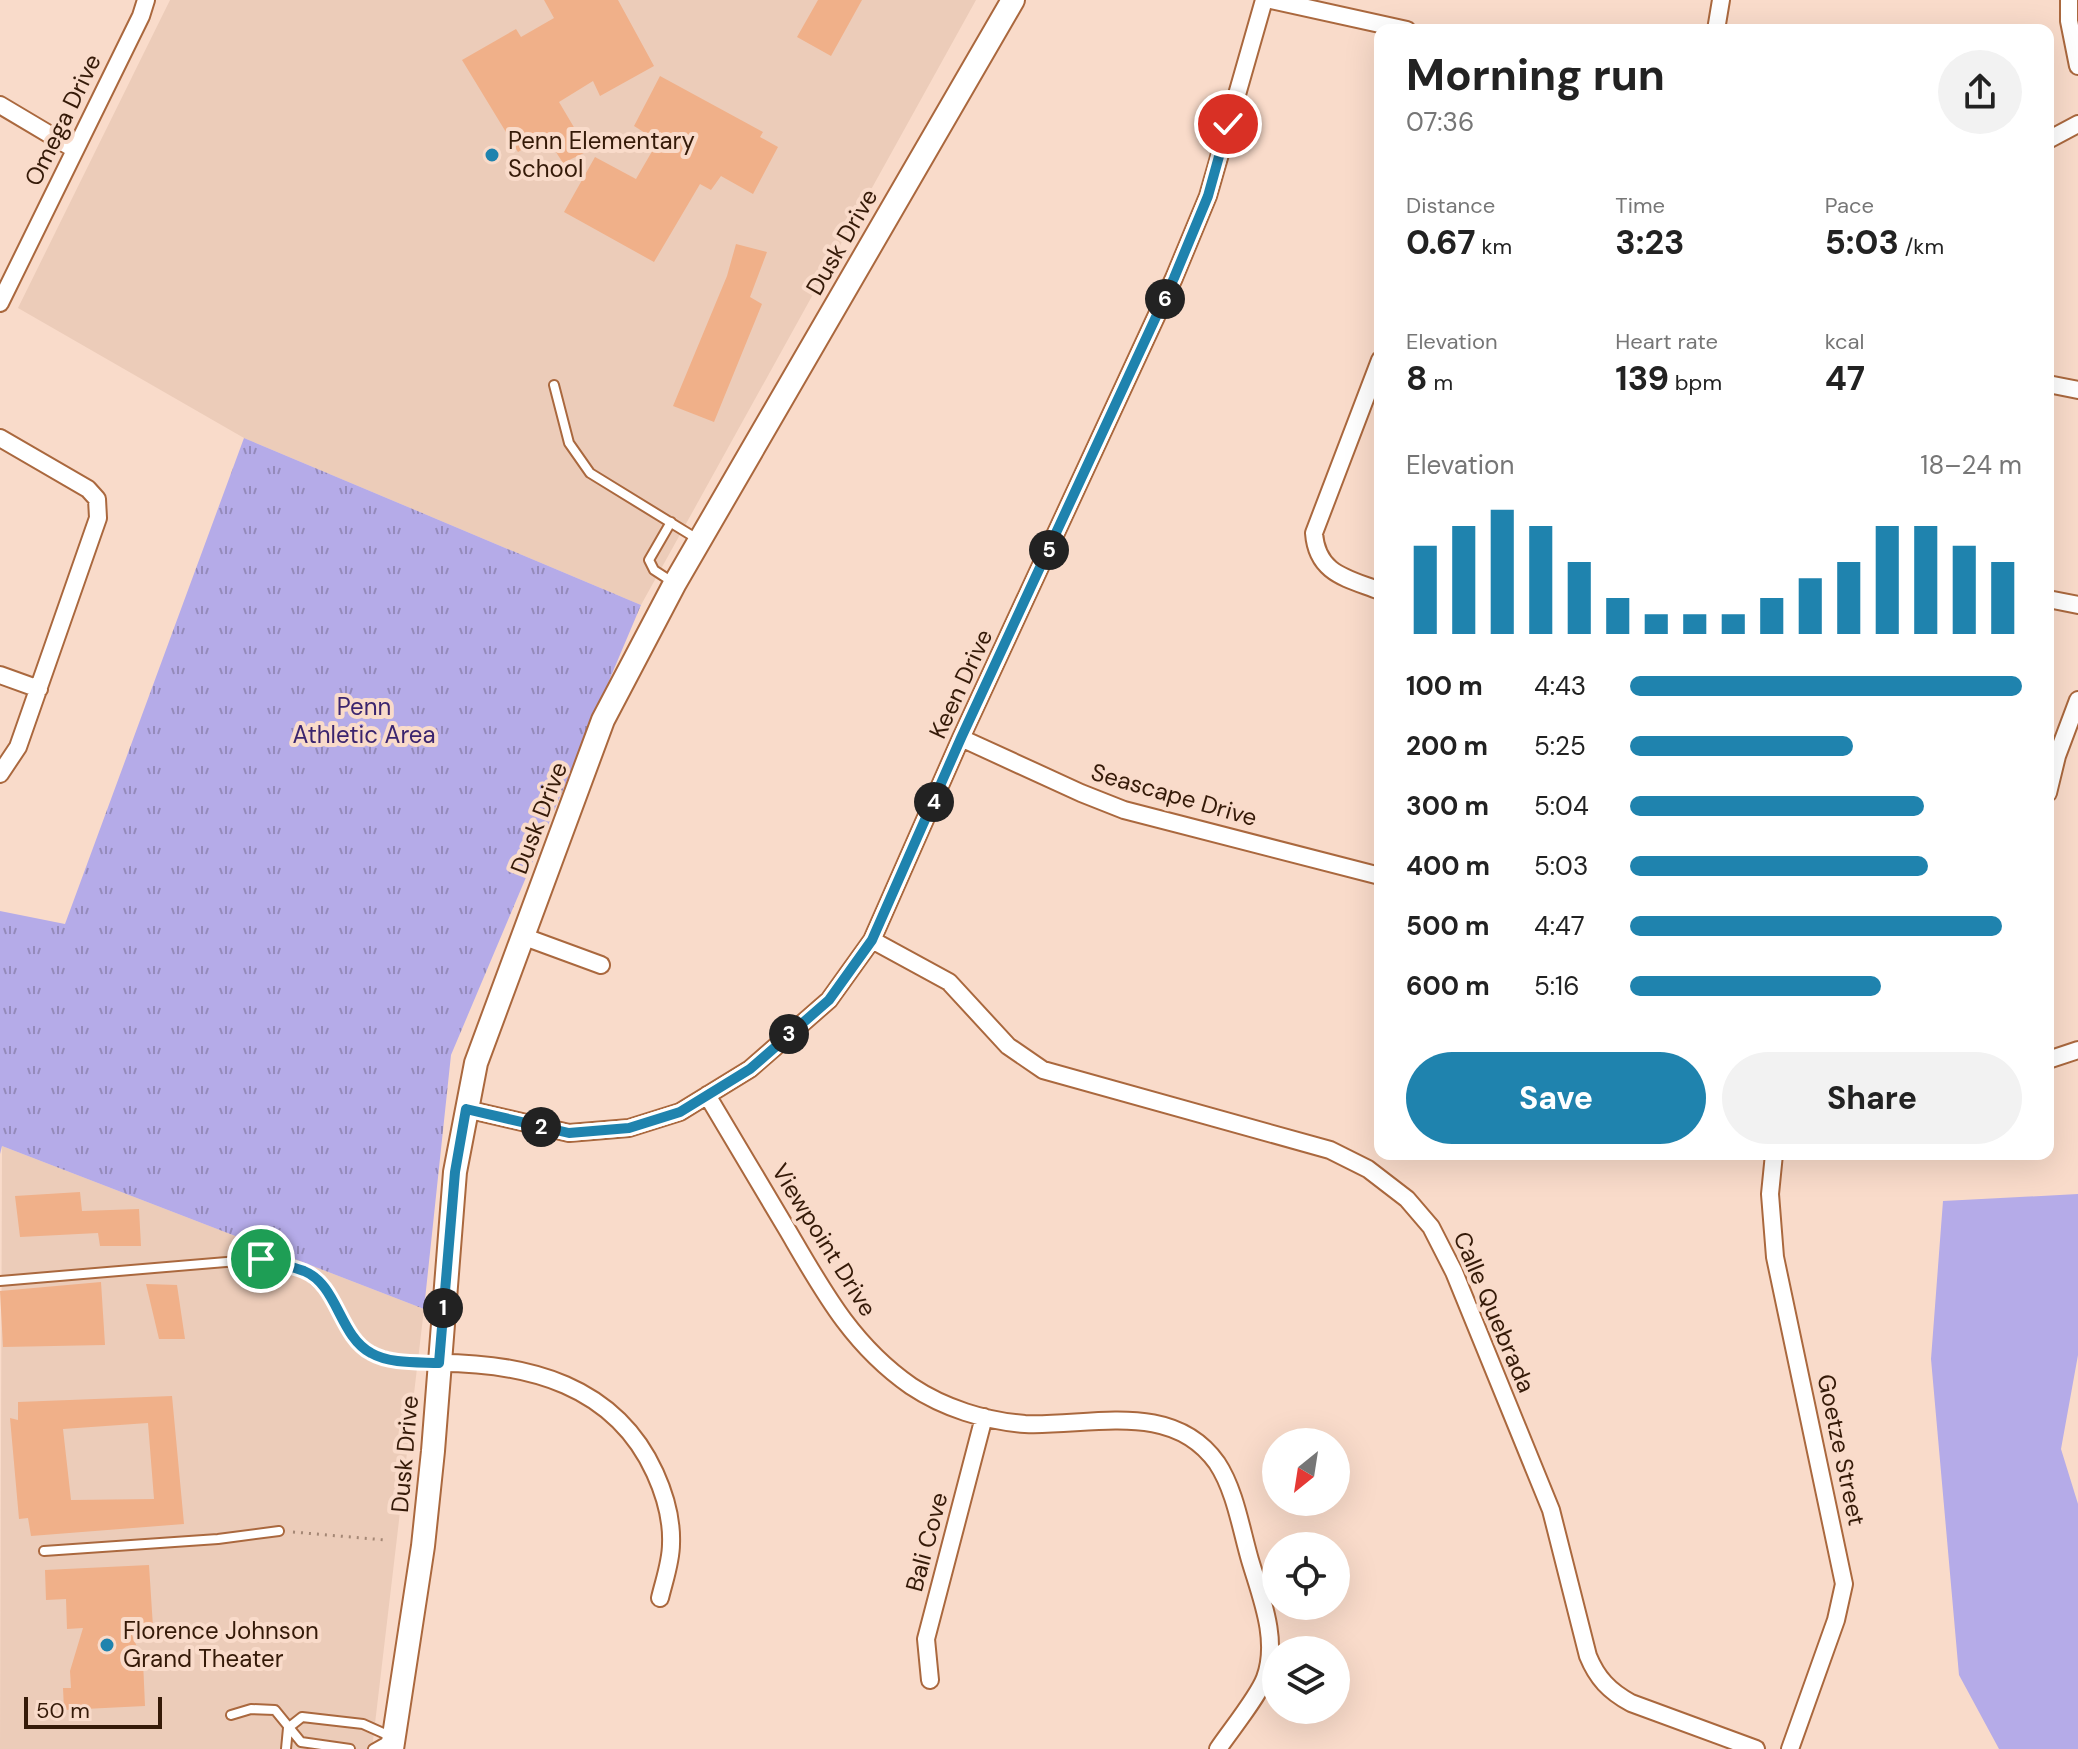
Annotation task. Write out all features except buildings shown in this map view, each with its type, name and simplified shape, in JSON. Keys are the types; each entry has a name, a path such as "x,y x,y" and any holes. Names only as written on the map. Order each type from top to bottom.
{"street":[{"name":"Omega Drive","path":"0,303 141,16 146,0"},
{"name":"Dusk Drive","path":"392,1743 423,1546 455,1172 476,1063 603,720 675,583 1013,0"},
{"name":"Keen Drive","path":"466,1109 569,1133 629,1128 680,1112 750,1069 829,1000 872,940 961,738 1174,278 1208,196 1264,0"},
{"path":"1271,0 1380,24"},
{"path":"1717,24 1721,0"},
{"path":"2069,0 2069,21 2078,66"},
{"path":"0,105 74,149"},
{"path":"2054,137 2078,124"},
{"path":"1374,376 1314,533 1315,550 1331,571 1374,589"},
{"path":"2054,385 2078,390"},
{"path":"0,438 88,489 97,499 98,518 18,747 0,774"},
{"path":"2054,600 2078,605"},
{"path":"0,675 39,689"},
{"path":"2054,768 2078,700"},
{"name":"Seascape Drive","path":"961,738 1124,810 1374,874"},
{"path":"522,936 601,965"},
{"name":"Calle Quebrada","path":"872,940 949,982 1008,1046 1043,1070 1330,1150 1368,1169 1407,1199 1431,1227 1454,1272 1551,1510 1588,1656 1598,1676 1615,1694 1631,1703 1756,1749"},
{"path":"2054,1058 2078,1050"},
{"name":"Viewpoint Drive","path":"707,1095 836,1312 876,1357 915,1388 948,1406 1004,1422 1045,1424 1144,1420 1179,1431 1195,1440 1217,1463 1230,1493 1269,1626 1268,1663 1264,1680 1218,1749"},
{"name":"Goetze Street","path":"1773,1160 1770,1194 1775,1257 1844,1584 1836,1620 1790,1749"},
{"path":"439,1363 475,1363 545,1376 584,1393 618,1420 643,1451 667,1507 672,1546 660,1598"},
{"name":"Bali Cove","path":"930,1680 926,1639 984,1417"}],"lane":[{"path":"554,385 569,443 590,473 700,540"},
{"path":"671,522 649,560 654,570 675,583"},
{"path":"0,1281 261,1259 306,1272 328,1292 350,1331 370,1353 398,1360 439,1363"},
{"path":"44,1551 218,1539 279,1531"},
{"path":"231,1715 251,1709 275,1710 301,1742 350,1749"},
{"path":"286,1749 288,1728 302,1717 363,1724 392,1743"},
{"path":"373,1749 392,1743"}],"path":[{"path":"279,1531 385,1540"}],"shaded area":[{"name":"Penn Elementary School","path":"170,0 976,0 641,605 244,438 18,308"},
{"path":"2,1146 424,1309 372,1749 0,1749"}],"green space":[{"name":"Penn Athletic Area","path":"244,438 641,605 451,1055 424,1309 2,1146 0,1154 0,911 65,924"},
{"path":"2078,1194 2078,1355 2061,1449 2078,1504 2078,1749 1999,1749 1959,1675 1931,1359 1943,1201"}],"place":[{"name":"Penn Elementary School","path":"492,155"},
{"name":"Florence Johnson Grand Theater","path":"107,1645"}],"route":[{"path":"261,1259 306,1272 328,1292 350,1331 370,1353 383,1358 439,1363 455,1172 466,1109 569,1133 629,1128 680,1112 750,1069 829,1000 872,940 961,738 1174,278 1208,196 1228,124"}]}
